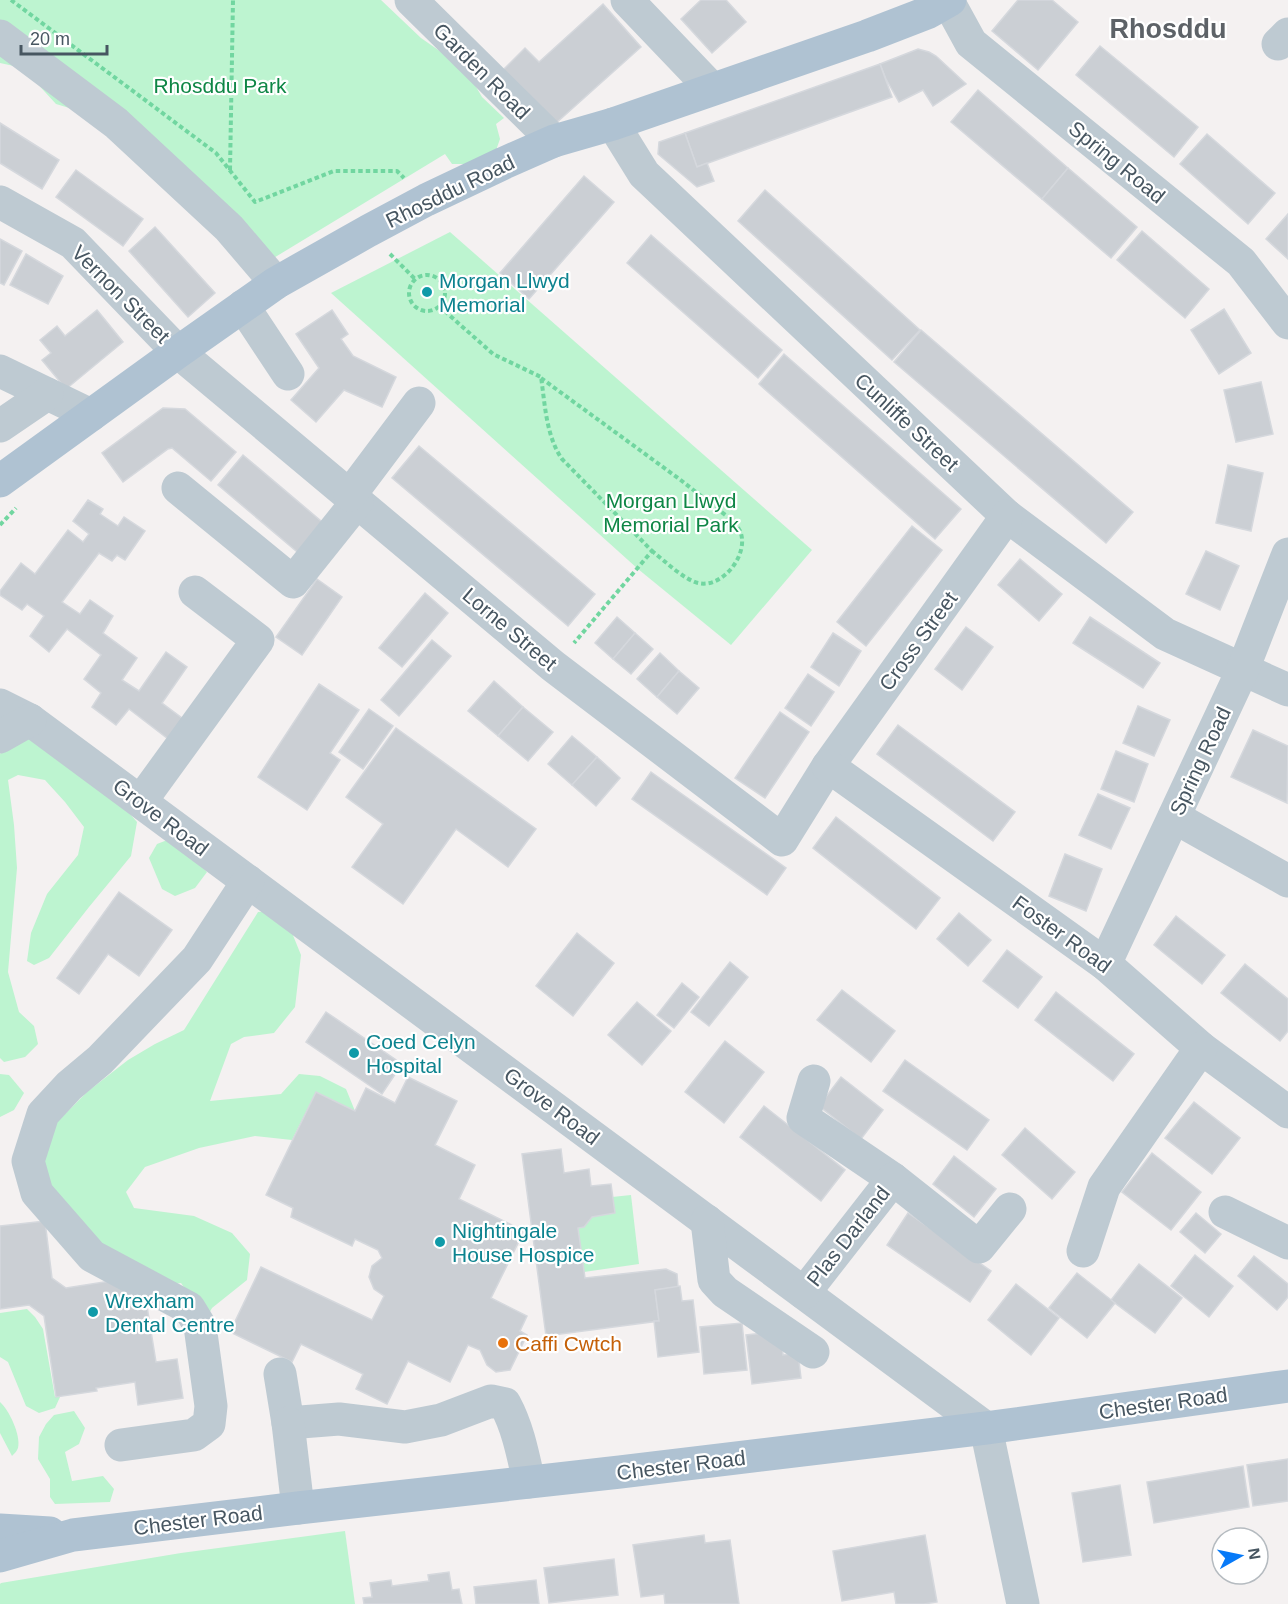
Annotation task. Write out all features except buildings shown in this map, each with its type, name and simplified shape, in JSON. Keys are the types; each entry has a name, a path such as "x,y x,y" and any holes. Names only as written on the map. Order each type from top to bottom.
{"main road":[{"name":"Rhosddu Road","path":"0,481 276,283 426,200 554,141 613,124 867,36 930,12 949,1"},
{"name":"Chester Road","path":"0,1556 73,1535 986,1428 1288,1386"},
{"name":"Chester Road","path":"0,1530 73,1535"}],"street":[{"name":"Garden Road","path":"411,0 554,141"},
{"path":"627,0 712,89"},
{"name":"Spring Road","path":"949,1 971,43 1241,262 1288,322"},
{"path":"0,36 116,123 229,228 276,283"},
{"name":"Cunliffe Street","path":"613,124 644,174 1008,516 1165,634 1288,690"},
{"name":"Vernon Street","path":"0,202 73,243 178,352"},
{"path":"243,306 288,374"},
{"name":"Lorne Street","path":"178,352 554,666 782,840 828,766"},
{"path":"0,371 91,415"},
{"path":"0,426 46,394"},
{"path":"178,488 293,582 419,403"},
{"name":"Cross Street","path":"828,766 1008,516"},
{"name":"Spring Road","path":"1105,964 1243,669 1288,554"},
{"path":"141,801 258,640 195,592"},
{"name":"Grove Road","path":"0,705 30,720 141,801 986,1428"},
{"path":"0,737 30,720"},
{"name":"Foster Road","path":"828,766 1105,964 1201,1048 1288,1112"},
{"path":"1174,817 1288,881"},
{"path":"121,1445 194,1435 209,1424 211,1406 200,1326 189,1308 92,1256 38,1193 28,1161 43,1114 69,1086 100,1060 197,959 248,881"},
{"path":"1083,1251 1104,1187 1201,1048"},
{"name":"Plas Darland","path":"814,1081 803,1118 893,1179 978,1247 1010,1209"},
{"name":"Plas Darland","path":"804,1293 893,1179"},
{"path":"1225,1212 1288,1243"},
{"path":"707,1221 714,1280 725,1292 813,1352"},
{"path":"280,1374 298,1508"},
{"path":"288,1423 339,1419 405,1426 441,1420 491,1401 505,1404 513,1418 529,1482"},
{"path":"986,1428 1023,1604"}],"path":[{"path":"11,0 216,153 255,202 334,171 397,171 426,200"},
{"path":"230,170 233,0"},
{"path":"426,274 442,282 445,294 441,305 430,311 419,309 414,305 410,301 409,289 415,279 426,274"},
{"path":"441,305 493,354 541,377 735,523 740,530 742,548 723,578 715,583 705,584 688,578 652,551 562,459 554,448 550,434 541,377"},
{"path":"554,666 652,551"}],"green space":[{"name":"Rhosddu Park","path":"0,0 381,0 421,38 444,54 504,118 496,124 500,139 494,156 468,164 452,164 445,154 272,259 86,113 56,104 23,68 0,63"},
{"name":"Morgan Llwyd Memorial Park","path":"450,232 812,550 731,645 638,569 331,293"},
{"path":"27,737 115,797 137,822 131,856 49,958 34,965 27,961 31,933 47,894 78,855 84,827 45,780 18,775 8,780 17,868 8,972 19,1012 34,1026 38,1044 25,1057 4,1062 0,1058 0,754 9,744"},
{"path":"175,837 207,872 195,888 175,896 162,889 149,858 157,844"},
{"path":"272,911 288,923 301,955 295,1007 274,1033 244,1037 231,1044 210,1101 281,1094 299,1074 320,1076 346,1089 355,1111 316,1092 292,1140 255,1136 199,1148 145,1167 126,1192 134,1208 194,1216 232,1233 250,1254 247,1280 212,1308 206,1319 181,1283 158,1287 96,1255 41,1171 55,1124 87,1092 128,1060 184,1030 258,912"},
{"path":"0,1074 9,1075 24,1093 14,1110 0,1117"},
{"path":"631,1195 639,1264 584,1272 578,1228 584,1227 592,1217 615,1213 612,1197"},
{"path":"27,1309 43,1329 55,1397 60,1397 55,1408 39,1413 26,1406 8,1362 0,1357 0,1313"},
{"path":"0,1402 10,1417 18,1436 18,1448 12,1456 0,1433"},
{"path":"74,1411 85,1428 79,1444 65,1452 72,1481 103,1476 114,1489 110,1502 55,1504 50,1497 50,1479 38,1459 39,1437 54,1415"},
{"path":"345,1531 355,1604 0,1604 1,1583 181,1553"}],"place":[{"name":"Morgan Llwyd Memorial","path":"427,292"},
{"name":"Coed Celyn Hospital","path":"354,1053"},
{"name":"Nightingale House Hospice","path":"440,1242"},
{"name":"Wrexham Dental Centre","path":"93,1312"},
{"name":"Caffi Cwtch","path":"503,1343"}],"district":[{"name":"Rhosddu","path":"1168,29"}]}
